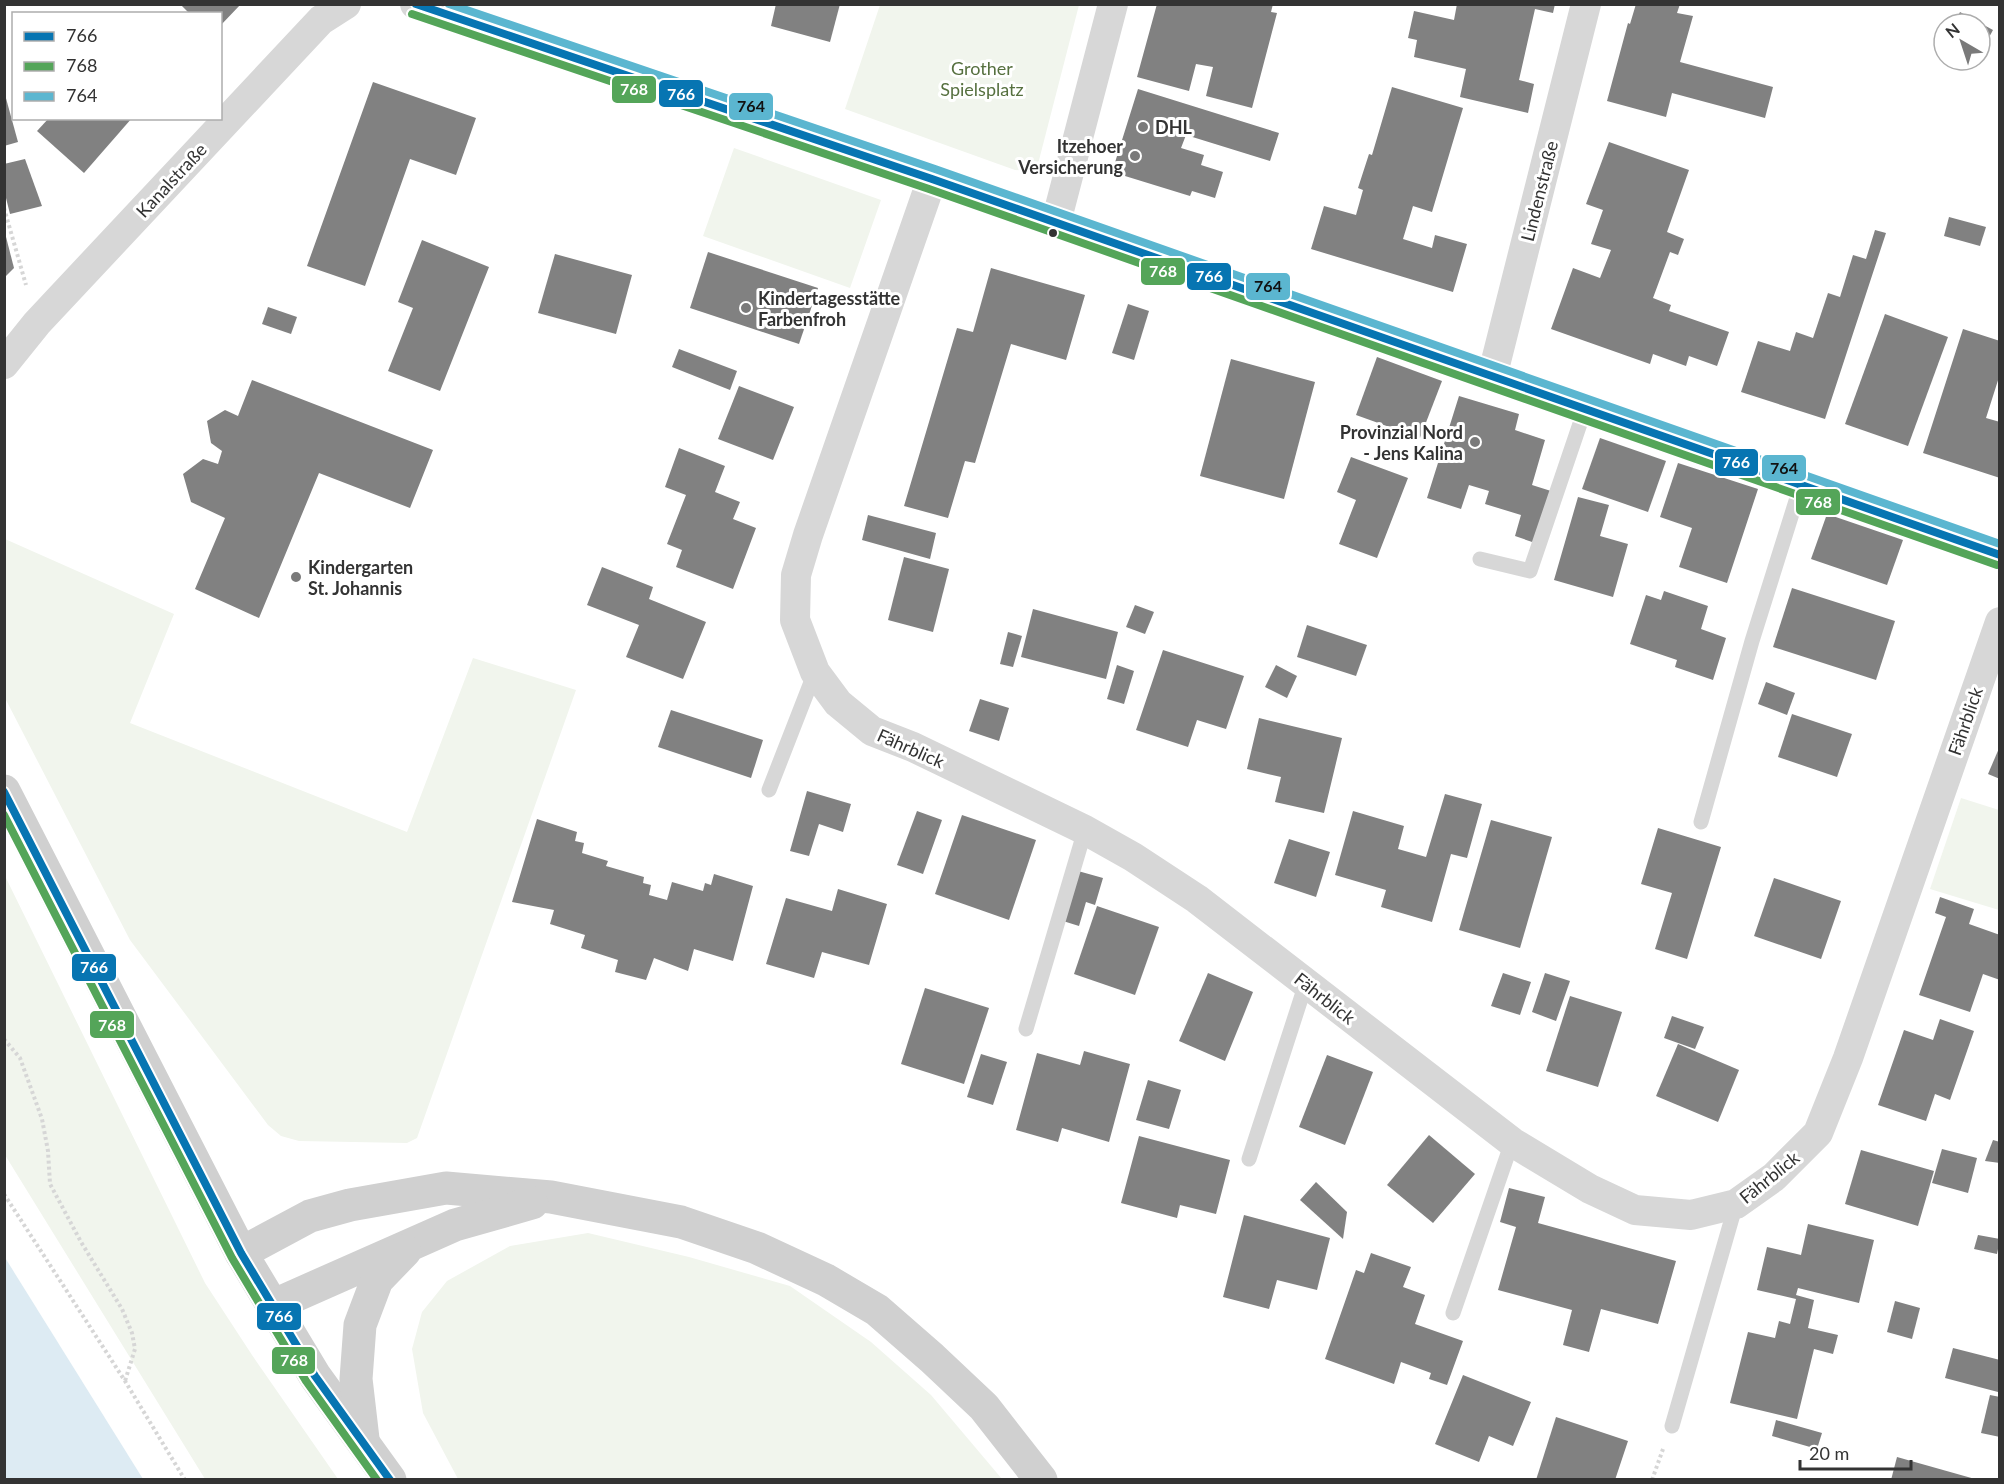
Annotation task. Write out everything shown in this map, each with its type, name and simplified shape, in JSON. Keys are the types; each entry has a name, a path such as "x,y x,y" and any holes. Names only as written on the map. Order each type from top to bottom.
{"main road":[{"path":"4,791 241,1253 315,1376 390,1479"},
{"path":"241,1253 310,1216 371,1201 446,1188 551,1197 681,1222 757,1248 826,1280 876,1310 984,1407 1041,1479"},
{"path":"272,1306 455,1225 551,1197"},
{"path":"364,1444 356,1379 360,1325 377,1280 412,1243"}],"street":[{"name":"Kanalstraße","path":"4,364 37,323 321,20 346,4"},
{"path":"415,4 1056,222 2000,555"},
{"path":"1056,222 1113,4"},
{"name":"Lindenstraße","path":"1492,376 1586,4"},
{"name":"Fährblick","path":"932,179 796,575 795,620 814,672 838,703 872,731 913,747 1085,830 1133,857 1197,899 1512,1142 1590,1189 1635,1210 1691,1215 1736,1204 1774,1177 1818,1133 1848,1058 2000,622"}],"lane":[{"path":"1480,559 1530,571 1585,409"},
{"path":"1701,822 1752,641 1801,485"},
{"path":"769,790 814,672"},
{"path":"1026,1029 1085,830"},
{"path":"1249,1159 1306,983"},
{"path":"1453,1313 1512,1142"},
{"path":"1672,1426 1736,1204"}],"path":[{"path":"4,208 37,323"},
{"path":"4,1040 20,1058 42,1119 48,1151 50,1184 81,1242 122,1309 132,1333 135,1349 125,1381"},
{"path":"4,1194 125,1381 185,1479"}],"green space":[{"name":"Grother Spielsplatz","path":"880,5 1079,5 1038,164 1030,171 1015,170 845,109"},
{"path":"734,148 881,200 850,288 703,236"},
{"path":"5,539 174,614 130,723 407,832 473,658 576,690 417,1138 407,1143 299,1141 281,1136 268,1125 130,940 5,698"},
{"path":"1961,798 1999,810 1999,910 1930,889"},
{"path":"5,876 205,1283 338,1479 205,1479 5,1155"},
{"path":"588,1233 689,1257 790,1286 871,1342 931,1395 1002,1479 458,1479 423,1413 412,1349 422,1312 447,1281 510,1246"}],"shaded area":[{"path":"4,1256 143,1479 5,1479"}],"building":[{"path":"180,4 241,4 222,24 222,12 188,12"},
{"path":"776,4 840,4 830,42 771,26"},
{"path":"1157,4 1273,4 1271,12 1277,13 1252,108 1206,96 1213,67 1196,64 1189,91 1137,77"},
{"path":"1457,4 1555,4 1553,13 1535,9 1519,80 1534,84 1528,113 1460,97 1466,69 1414,57 1417,40 1408,38 1414,11 1454,20"},
{"path":"1636,4 1680,4 1677,13 1693,16 1680,62 1773,87 1765,118 1672,93 1666,117 1607,101 1628,23 1630,24"},
{"path":"373,82 476,118 456,175 410,159 365,286 307,266"},
{"path":"1392,87 1463,108 1432,212 1413,206 1403,239 1432,248 1435,235 1467,244 1453,292 1311,249 1324,206 1356,215 1363,190 1358,188 1369,154 1372,155"},
{"path":"1138,89 1279,133 1270,161 1186,135 1181,148 1204,155 1201,165 1223,172 1215,198 1192,191 1190,196 1112,172"},
{"path":"4,91 18,142 4,146"},
{"path":"47,120 130,120 84,173 37,131"},
{"path":"1609,142 1689,170 1667,232 1684,239 1678,255 1670,252 1653,298 1671,305 1669,311 1729,332 1717,366 1689,356 1686,366 1653,354 1650,364 1551,329 1573,268 1600,278 1611,250 1591,244 1603,210 1586,204"},
{"path":"25,159 42,206 10,214 4,190 4,164"},
{"path":"1949,217 1986,227 1980,246 1944,236"},
{"path":"1875,230 1886,233 1825,419 1741,392 1758,341 1790,351 1796,332 1813,338 1828,293 1840,297 1853,255 1866,259"},
{"path":"5,233 14,268 5,277"},
{"path":"422,240 489,267 440,391 388,371 413,308 398,302"},
{"path":"708,252 818,288 799,344 690,308"},
{"path":"555,254 632,275 616,334 538,313"},
{"path":"991,268 1085,295 1066,360 1011,344 975,463 965,461 948,518 904,506 957,328 973,332"},
{"path":"1128,304 1149,311 1134,360 1112,353"},
{"path":"268,307 297,317 291,334 262,324"},
{"path":"1885,314 1948,337 1908,446 1845,424"},
{"path":"1963,329 2000,341 2000,374 1986,418 2000,422 2000,478 1923,453"},
{"path":"679,349 737,371 730,390 672,367"},
{"path":"1377,357 1442,381 1420,438 1356,415"},
{"path":"1231,359 1315,382 1284,499 1200,476"},
{"path":"252,380 433,450 410,508 319,473 259,618 195,589 225,518 191,502 183,474 203,459 218,464 222,451 211,443 207,421 225,410 238,416"},
{"path":"739,386 794,407 773,460 718,439"},
{"path":"1459,396 1519,414 1515,430 1545,440 1532,485 1551,491 1535,543 1515,536 1521,515 1485,504 1489,491 1469,485 1461,509 1427,498"},
{"path":"1600,438 1666,461 1648,512 1582,489"},
{"path":"679,448 725,466 715,492 740,502 733,519 756,528 733,589 676,567 682,550 667,544 686,495 665,487"},
{"path":"1351,457 1408,478 1377,558 1339,544 1356,500 1337,492"},
{"path":"1678,463 1758,489 1727,583 1679,567 1692,528 1660,517"},
{"path":"1578,497 1609,505 1600,536 1628,544 1613,597 1554,580"},
{"path":"1827,514 1903,540 1887,585 1811,559"},
{"path":"868,515 936,533 930,559 862,540"},
{"path":"904,557 949,569 933,632 888,620"},
{"path":"602,567 653,587 649,599 706,622 683,679 626,657 639,625 587,605"},
{"path":"1792,588 1895,621 1876,680 1773,647"},
{"path":"1664,591 1708,606 1701,629 1726,638 1713,680 1675,667 1677,660 1630,644 1646,595 1661,600"},
{"path":"1135,605 1154,612 1145,634 1126,627"},
{"path":"1033,609 1118,632 1106,679 1021,657"},
{"path":"1307,625 1367,645 1356,676 1297,657"},
{"path":"1008,632 1022,636 1013,667 1000,664"},
{"path":"1163,650 1244,676 1226,729 1197,720 1188,747 1136,730"},
{"path":"1117,665 1134,671 1124,704 1107,699"},
{"path":"1276,665 1297,676 1287,698 1265,687"},
{"path":"1766,682 1795,693 1787,715 1758,704"},
{"path":"980,699 1009,708 999,741 969,731"},
{"path":"671,710 763,740 751,778 658,747"},
{"path":"1792,714 1852,734 1837,777 1778,757"},
{"path":"1259,718 1342,738 1324,813 1275,802 1281,777 1247,769"},
{"path":"2000,746 2000,779 1988,774"},
{"path":"807,791 851,804 843,832 819,824 809,856 790,851"},
{"path":"1445,794 1482,804 1467,858 1451,854 1432,922 1381,907 1386,890 1335,875 1353,811 1404,826 1398,849 1426,857"},
{"path":"917,811 942,820 923,874 897,865"},
{"path":"962,815 1036,840 1009,920 935,894"},
{"path":"537,819 577,832 575,841 584,843 582,853 608,861 606,866 644,877 643,883 651,885 649,895 667,900 672,882 703,891 705,883 711,885 714,874 753,886 733,961 694,949 688,971 654,958 646,980 615,972 618,960 581,948 585,935 550,924 554,910 512,902"},
{"path":"1491,820 1552,837 1520,948 1459,930"},
{"path":"1658,828 1721,847 1687,959 1655,949 1672,893 1641,884"},
{"path":"1289,839 1330,852 1316,897 1274,883"},
{"path":"1078,871 1103,878 1095,905 1086,902 1079,926 1063,921"},
{"path":"1774,878 1841,901 1821,959 1754,936"},
{"path":"838,889 887,904 869,965 822,952 814,978 766,964 786,898 832,911"},
{"path":"1940,897 1974,909 1969,924 2000,935 2000,980 1983,974 1970,1012 1919,995 1946,917 1935,913"},
{"path":"1097,906 1159,927 1135,995 1074,974"},
{"path":"1208,973 1253,992 1225,1061 1179,1041"},
{"path":"1503,973 1531,982 1520,1015 1491,1006"},
{"path":"1545,973 1570,981 1556,1021 1532,1012"},
{"path":"925,988 989,1008 964,1084 901,1064"},
{"path":"1570,996 1622,1012 1598,1087 1546,1071"},
{"path":"1672,1016 1704,1027 1695,1049 1664,1038"},
{"path":"1940,1019 1974,1031 1950,1100 1935,1094 1926,1121 1878,1105 1904,1030 1933,1040"},
{"path":"1678,1044 1739,1070 1718,1122 1656,1096"},
{"path":"1084,1051 1130,1064 1109,1142 1062,1128 1058,1142 1016,1130 1037,1053 1080,1065"},
{"path":"981,1054 1007,1062 993,1105 967,1097"},
{"path":"1327,1055 1373,1072 1345,1145 1299,1127"},
{"path":"1148,1080 1181,1090 1169,1129 1136,1120"},
{"path":"1429,1135 1475,1174 1433,1223 1387,1185"},
{"path":"1139,1136 1230,1160 1216,1214 1180,1205 1177,1218 1121,1203"},
{"path":"1993,1140 2000,1142 2000,1163 1985,1161"},
{"path":"1942,1149 1977,1158 1968,1193 1932,1183"},
{"path":"1861,1150 1934,1171 1918,1226 1845,1204"},
{"path":"1316,1182 1347,1212 1343,1239 1300,1200"},
{"path":"1509,1188 1545,1197 1538,1223 1676,1261 1658,1324 1601,1309 1589,1352 1563,1345 1572,1310 1498,1290 1516,1227 1500,1222"},
{"path":"1244,1215 1330,1238 1317,1290 1277,1280 1269,1309 1223,1297"},
{"path":"1808,1224 1874,1240 1859,1303 1798,1288 1796,1295 1814,1300 1808,1328 1838,1335 1833,1354 1814,1349 1797,1419 1730,1403 1748,1332 1775,1338 1779,1321 1790,1324 1796,1299 1757,1290 1767,1247 1801,1255"},
{"path":"1978,1235 2000,1239 1997,1254 1974,1249"},
{"path":"1371,1253 1411,1267 1403,1287 1425,1295 1415,1324 1463,1341 1447,1385 1429,1379 1431,1373 1401,1362 1394,1384 1325,1359 1356,1270 1364,1273"},
{"path":"1895,1301 1920,1308 1912,1339 1887,1332"},
{"path":"1953,1348 2000,1360 1998,1392 1945,1378"},
{"path":"1463,1375 1531,1402 1513,1446 1489,1436 1479,1462 1435,1444"},
{"path":"1990,1395 2000,1397 2000,1437 1981,1433"},
{"path":"1556,1417 1628,1441 1615,1480 1536,1480"},
{"path":"1776,1420 1822,1433 1817,1449 1772,1436"},
{"path":"1897,1457 1975,1479 1975,1480 1891,1480"}],"transit line":[{"name":"766","path":"416,4 932,179 2000,555"},
{"name":"764","path":"449,4 935,169 2000,544"},
{"name":"768","path":"412,14 929,189 1997,565"},
{"name":"766","path":"4,792 241,1253 315,1376 390,1480"},
{"name":"768","path":"4,815 232,1258 306,1381 377,1480"}],"place":[{"name":"DHL","path":"1143,127"},
{"name":"Itzehoer Versicherung","path":"1135,156"},
{"name":"Kindertagesstätte Farbenfroh","path":"746,308"},
{"name":"Provinzial Nord - Jens Kalina","path":"1475,442"},
{"name":"Kindergarten St. Johannis","path":"296,577"}]}
